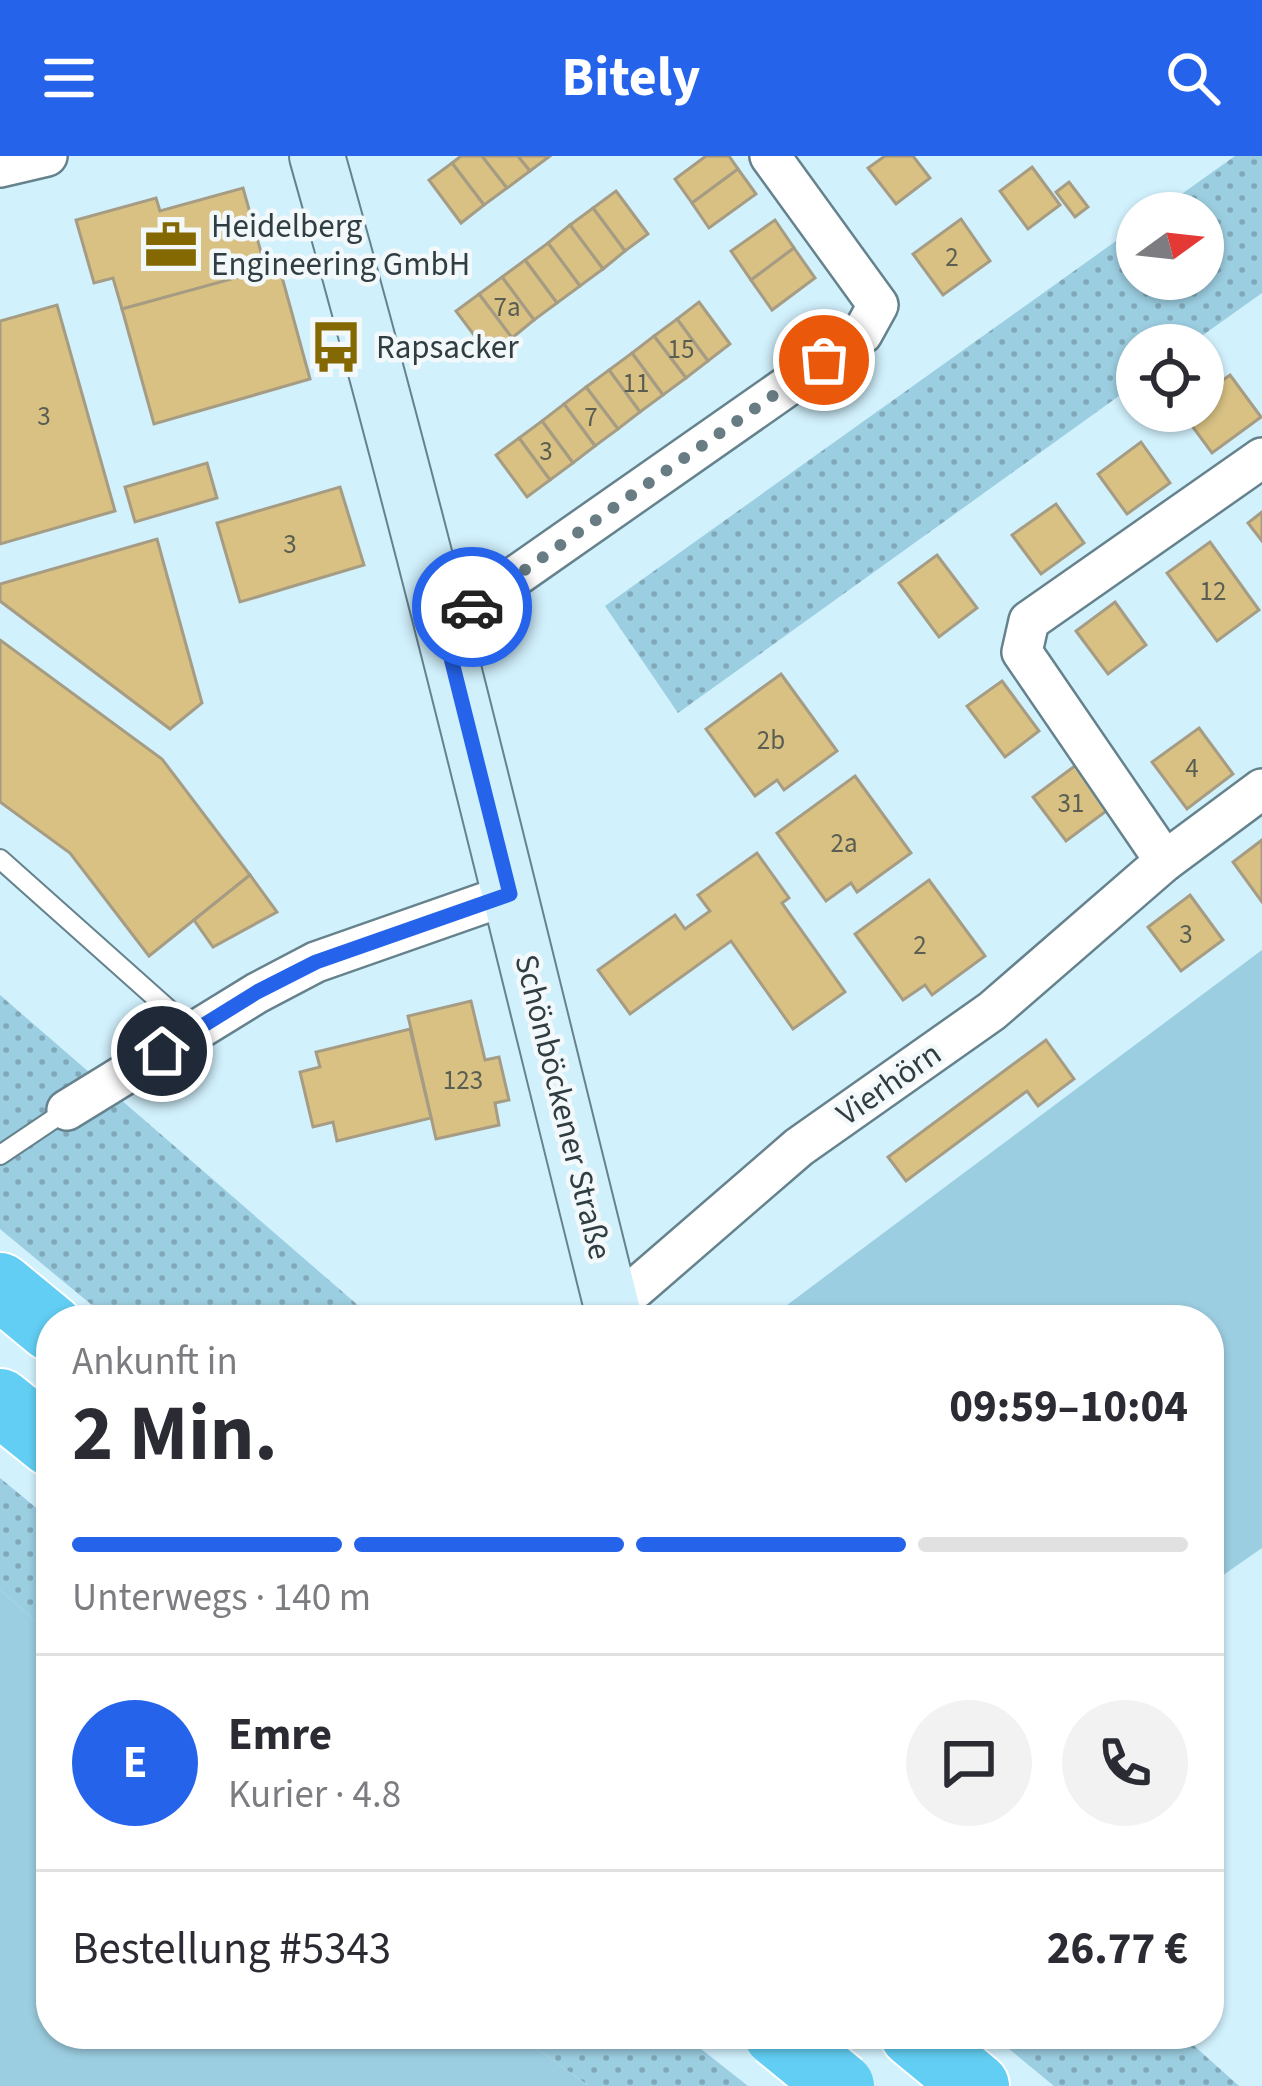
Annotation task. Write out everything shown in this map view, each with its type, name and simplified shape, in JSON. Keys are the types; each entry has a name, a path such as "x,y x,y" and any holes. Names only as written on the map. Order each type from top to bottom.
{"highway":[{"path":"0,1286 36,1316"},
{"path":"0,1402 36,1431"},
{"path":"796,2049 841,2086"}],"main road":[{"name":"Schönböckener Straße","path":"317,156 443,626 611,1305"},
{"path":"781,2049 790,2086"}],"street":[{"path":"0,167 47,156"},
{"path":"443,626 862,334 878,304 770,156"},
{"path":"1165,861 1022,652 1030,621 1262,458"},
{"name":"Vierhörn","path":"620,1305 794,1141 992,1011 1165,861 1262,789"},
{"path":"67,1110 257,992 316,962 510,894"}],"lane":[{"path":"0,860 194,1032"},
{"path":"0,1155 67,1110"}],"shaded area":[{"path":"1235,156 1262,156 1262,293 1218,324 1116,324 1116,398 678,713 605,606 1116,241 1116,300 1224,300 1224,192 1184,192"},
{"path":"1262,950 1262,1548 1224,1575 1224,1305 787,1305"},
{"path":"0,995 358,1305 92,1305 0,1229"},
{"path":"0,1478 36,1508 36,1621 0,1590"},
{"path":"0,1590 36,1621 36,2049 537,2049 589,2086 0,2086"},
{"path":"537,2049 701,2049 748,2086 589,2086"},
{"path":"1009,2049 1198,2049 1239,2086 1054,2086"}],"building":[{"path":"461,156 482,156 507,188 484,205 452,163"},
{"path":"482,156 518,156 530,171 507,188"},
{"path":"518,156 550,156 530,171"},
{"path":"706,156 729,156 738,169 692,203 675,179"},
{"path":"885,156 913,156 930,178 896,204 868,168"},
{"path":"452,163 484,205 461,223 429,180"},
{"path":"1032,167 1060,205 1028,229 1000,191"},
{"path":"738,169 756,194 709,228 692,203"},
{"path":"1069,182 1088,207 1075,217 1056,192"},
{"name":"Heidelberg Engineering GmbH","path":"243,188 266,270 122,309 113,278 94,283 76,220 156,198 160,211"},
{"path":"616,191 648,234 625,251 593,208"},
{"path":"593,208 625,251 603,269 570,225"},
{"path":"961,219 990,261 943,295 913,254"},
{"path":"775,220 794,248 751,280 731,251"},
{"path":"570,225 603,269 580,286 548,243"},
{"path":"548,243 580,286 557,303 525,260"},
{"path":"794,248 815,278 772,310 751,280"},
{"path":"525,260 557,303 534,320 502,277"},
{"path":"279,266 310,379 154,424 122,309"},
{"path":"502,277 534,320 512,338 479,294"},
{"path":"479,294 512,338 489,355 456,311"},
{"path":"699,302 730,344 708,361 677,319"},
{"path":"57,305 115,511 0,544 0,321"},
{"path":"677,319 708,361 686,378 654,336"},
{"path":"654,336 686,378 663,395 632,353"},
{"path":"632,353 663,395 640,412 609,370"},
{"path":"609,370 640,412 618,429 586,387"},
{"path":"1230,375 1261,417 1212,453 1196,432 1224,432 1224,379"},
{"path":"586,387 618,429 595,446 564,404"},
{"path":"564,404 595,446 573,463 542,421"},
{"path":"542,421 573,463 550,480 519,438"},
{"path":"519,438 550,480 527,497 496,455"},
{"path":"1141,442 1170,483 1127,514 1098,474"},
{"path":"207,463 217,498 135,522 125,487"},
{"path":"340,487 364,565 240,602 217,523"},
{"path":"1056,504 1084,543 1041,574 1012,535"},
{"path":"1262,512 1262,541 1248,523"},
{"path":"157,539 202,703 170,729 0,601 0,584"},
{"path":"1210,542 1259,610 1217,641 1167,573"},
{"path":"937,555 977,608 939,637 899,583"},
{"path":"1115,602 1146,645 1108,674 1076,631"},
{"path":"0,640 162,759 250,875 149,956 70,853 0,802"},
{"path":"781,674 837,751 784,790 777,780 755,796 706,729"},
{"path":"1002,681 1039,731 1005,757 967,706"},
{"path":"1199,728 1233,774 1187,809 1152,762"},
{"path":"1076,765 1109,809 1066,841 1033,797"},
{"path":"855,776 911,853 857,892 851,883 826,901 777,833"},
{"path":"1262,840 1262,902 1233,862"},
{"path":"757,853 789,898 782,903 845,992 793,1029 731,941 630,1014 598,970 675,915 685,929 710,911 698,895"},
{"path":"250,875 277,912 213,947 194,920"},
{"path":"929,880 985,956 932,995 925,985 903,1000 855,934"},
{"path":"1190,895 1223,940 1181,971 1148,927"},
{"path":"471,1001 485,1060 499,1057 509,1100 495,1103 499,1125 436,1139 408,1016"},
{"path":"410,1029 431,1118 337,1141 333,1122 313,1127 300,1072 320,1067 316,1052"},
{"path":"1046,1040 1074,1079 1038,1106 1027,1091 906,1181 888,1157"}],"way so far":[{"path":"472,607 824,360"}],"place":[{"name":"Heidelberg Engineering GmbH","path":"171,245"},
{"name":"Rapsacker","path":"336,347"}],"route":[{"path":"162,1051 316,962 510,894 443,626 472,607"}]}
